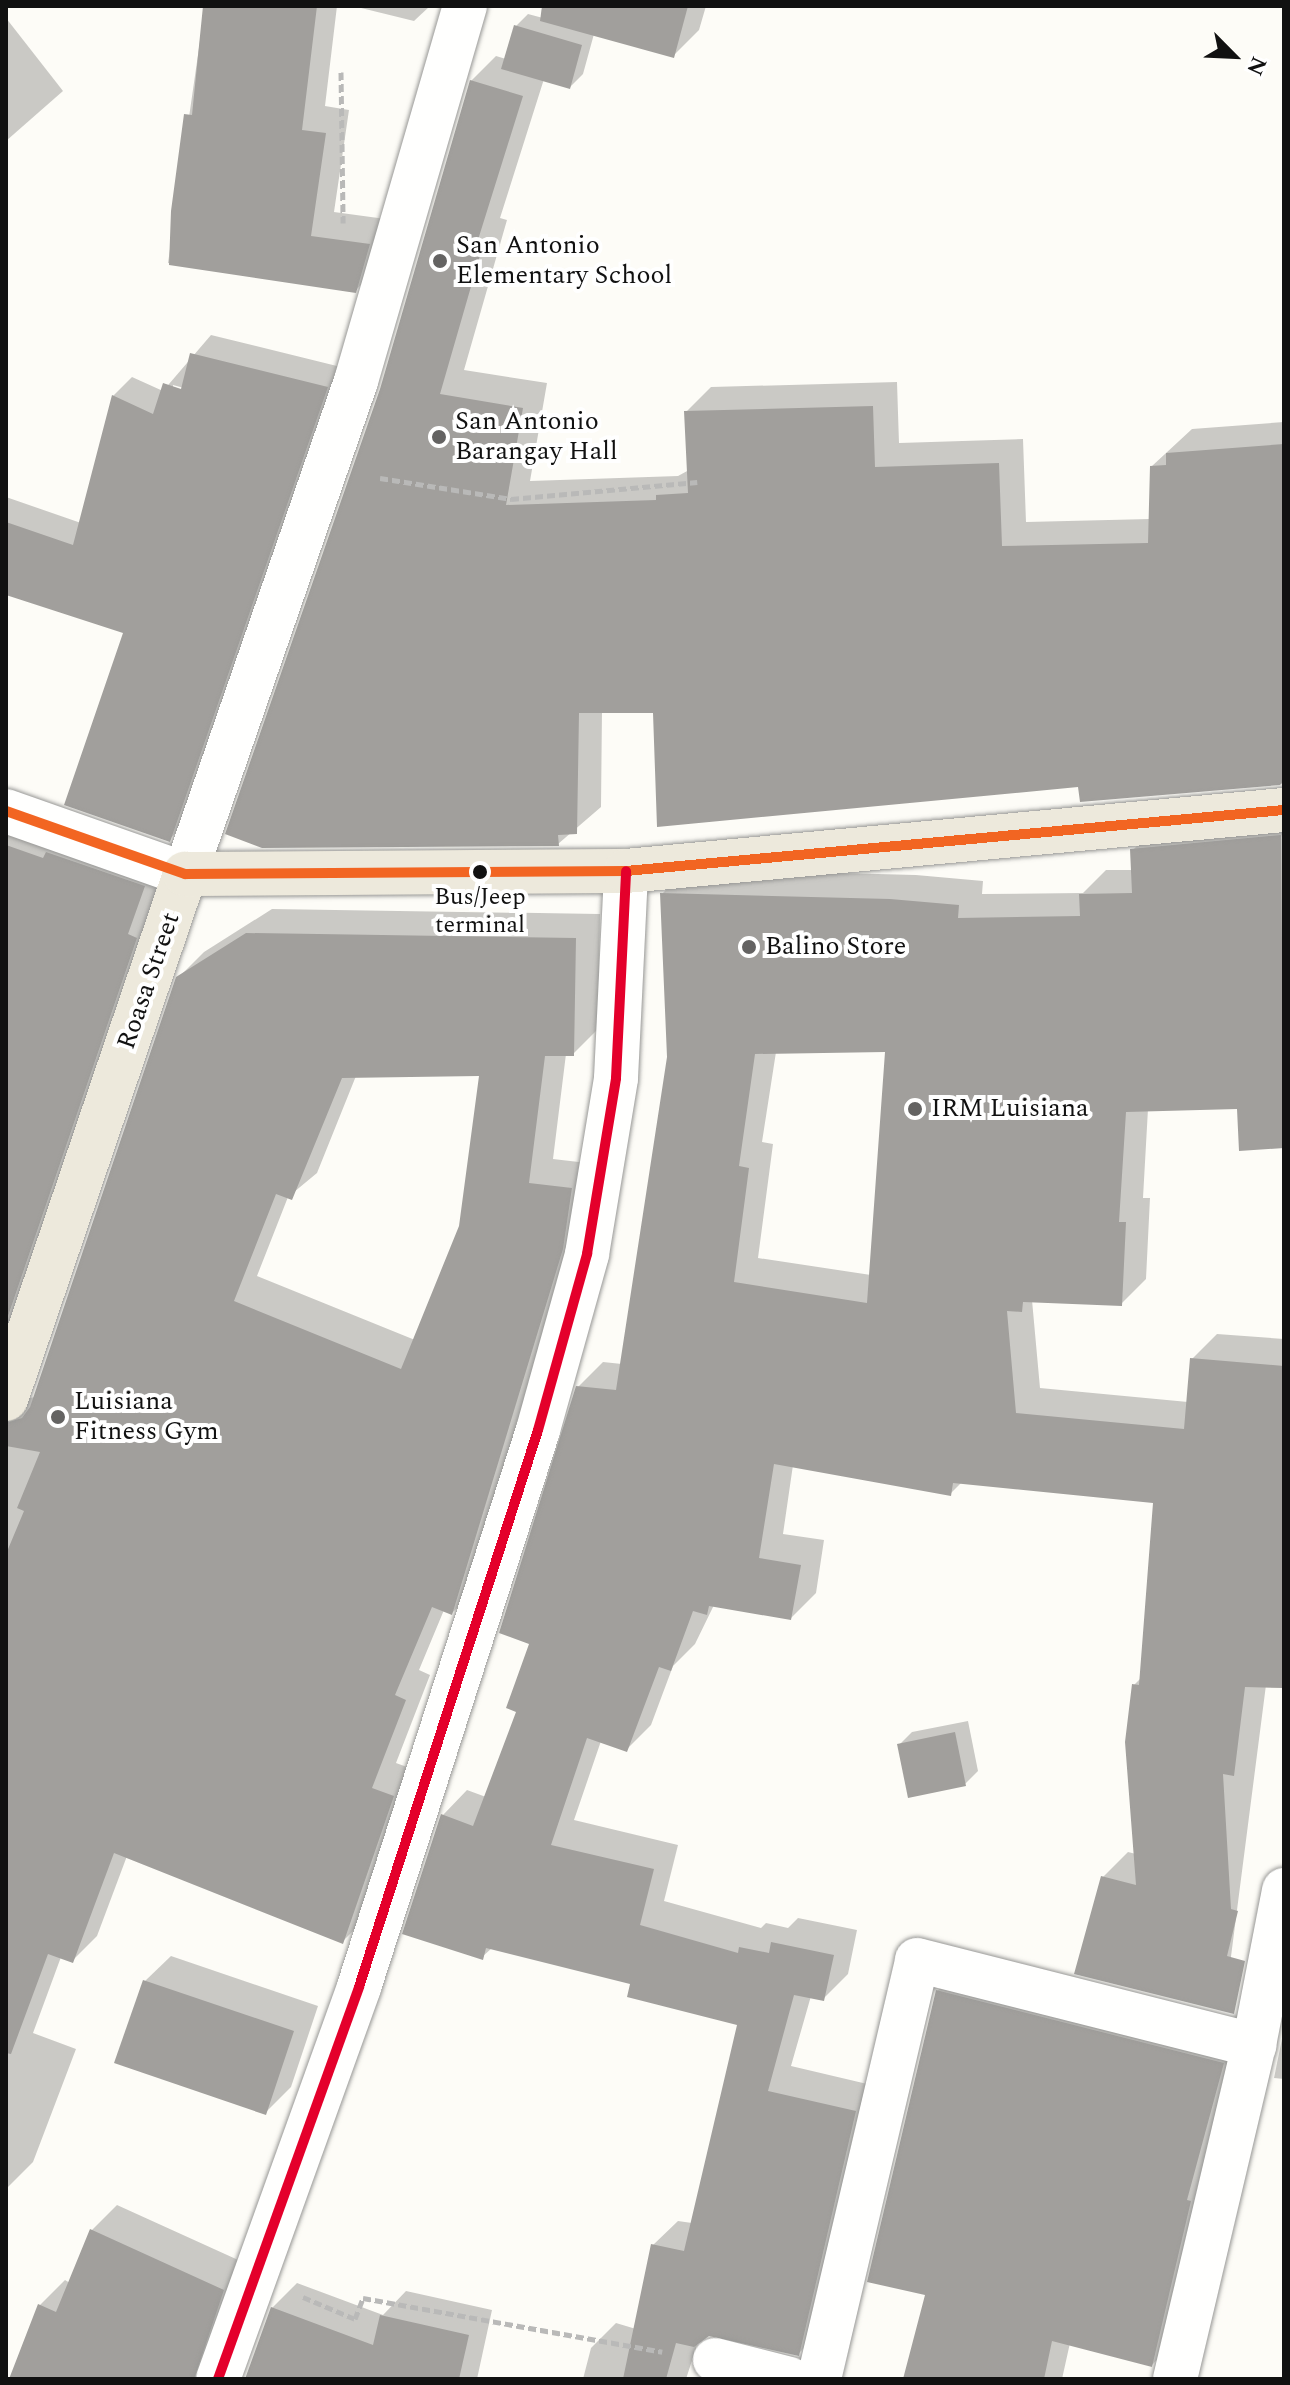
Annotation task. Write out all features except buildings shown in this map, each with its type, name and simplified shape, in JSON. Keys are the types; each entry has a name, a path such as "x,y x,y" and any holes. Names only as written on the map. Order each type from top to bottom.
{"main road":[{"path":"185,874 626,871 1284,810"},
{"name":"Roasa Street","path":"6,1399 185,874"}],"street":[{"name":"Roasa Street","path":"185,874 328,468 465,6"},
{"path":"6,811 185,874"},
{"path":"218,2379 359,1987 538,1430 587,1254 616,1078 626,871"},
{"path":"1175,2379 1254,2045 1284,1890"},
{"path":"819,2379 917,1960 1254,2045"},
{"path":"715,2360 790,2379"}],"path":[{"path":"328,468 511,499 697,482"},
{"path":"255,2277 355,2319 363,2298 570,2339 715,2360"}],"transit line":[{"path":"6,811 185,874 626,871 1284,810"},
{"path":"218,2379 359,1987 538,1430 587,1254 616,1078 626,871"}],"place":[{"name":"San Antonio Elementary School","path":"440,261"},
{"name":"San Antonio Barangay Hall","path":"439,437"},
{"name":"Bus/Jeep terminal","path":"480,872"},
{"name":"Balino Store","path":"749,947"},
{"name":"IRM Luisiana","path":"915,1109"},
{"name":"Luisiana Fitness Gym","path":"58,1417"}]}
